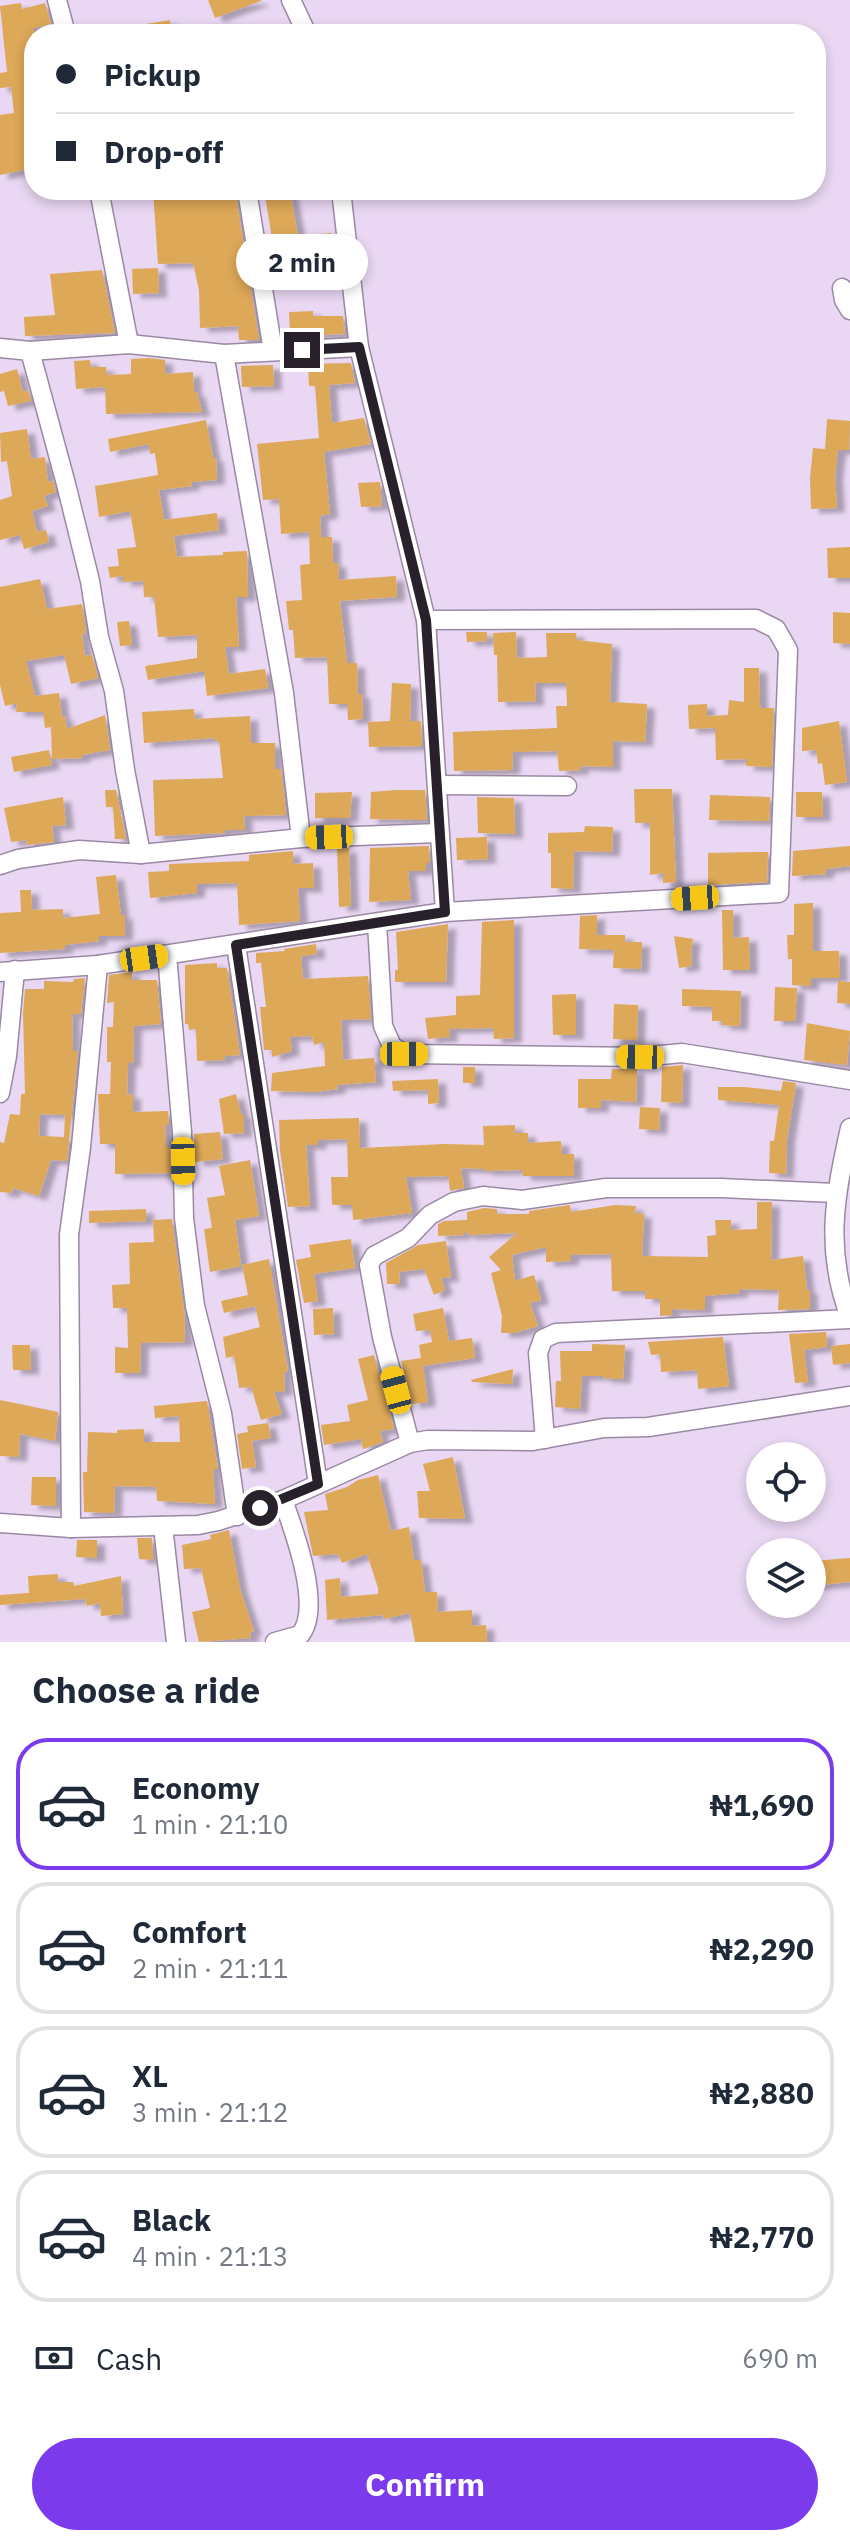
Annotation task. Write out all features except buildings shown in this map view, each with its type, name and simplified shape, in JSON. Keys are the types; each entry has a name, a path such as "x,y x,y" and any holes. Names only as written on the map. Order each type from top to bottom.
{"street":[{"path":"57,0 63,24"},
{"path":"291,0 302,24"},
{"path":"101,200 129,344"},
{"path":"249,200 273,351"},
{"path":"342,200 359,347 426,620 445,912"},
{"path":"842,288 850,310"},
{"path":"0,348 30,351 129,344 224,354 359,347"},
{"path":"30,351 90,581 99,637 114,691 141,854"},
{"path":"224,354 284,693 301,838"},
{"path":"0,1093 7,1056 7,971 98,965 445,912 779,893 788,650 776,629 756,619 426,620"},
{"path":"439,785 567,786"},
{"path":"0,865 18,859 79,850 141,854 301,838 439,833"},
{"path":"377,923 383,1026 392,1046 404,1054 640,1057 682,1053 850,1080"},
{"path":"236,945 318,1484"},
{"path":"167,955 182,1132 184,1218 195,1306 222,1413 237,1516"},
{"path":"71,1528 69,1235 81,1147 98,965"},
{"path":"545,1439 538,1353 543,1339 556,1333 850,1318 841,1295 833,1235 835,1193 850,1128"},
{"path":"410,1443 382,1337 369,1265 374,1256 408,1238 430,1215 454,1202 483,1196 522,1200 606,1188 721,1188 835,1193"},
{"path":"0,1523 71,1528 198,1525 283,1500 410,1443 428,1440 533,1441 604,1428 648,1427 850,1396"},
{"path":"275,1642 300,1635 309,1621 310,1609 302,1565 283,1500"},
{"path":"163,1526 176,1642"}],"route":[{"path":"260,1508 318,1484 236,945 445,912 426,620 359,347 302,350"}]}
